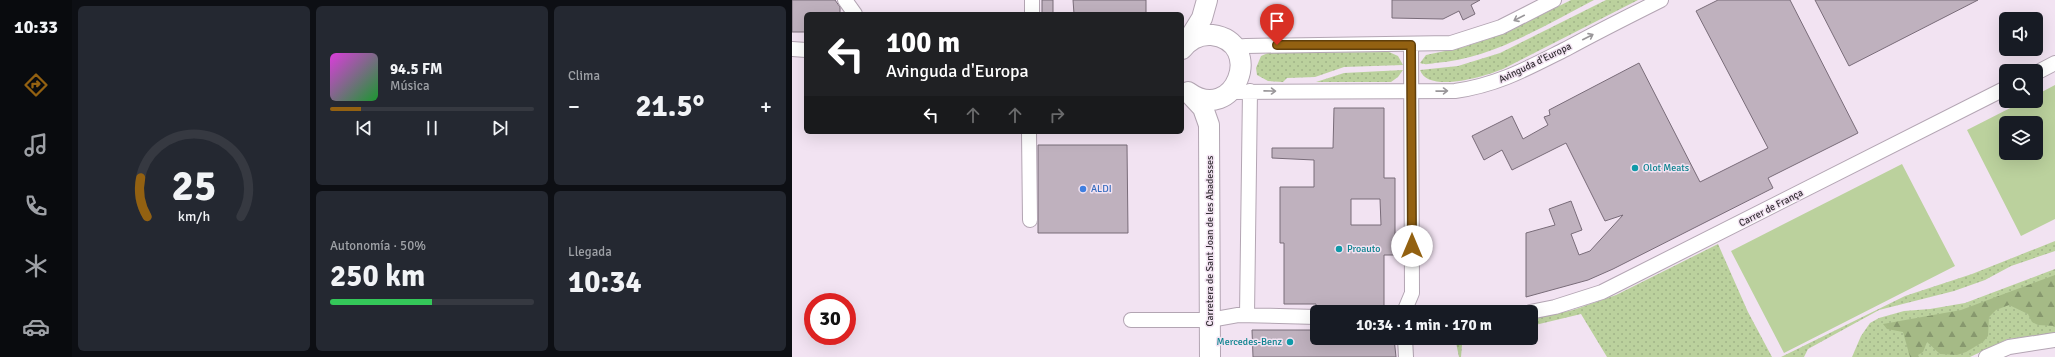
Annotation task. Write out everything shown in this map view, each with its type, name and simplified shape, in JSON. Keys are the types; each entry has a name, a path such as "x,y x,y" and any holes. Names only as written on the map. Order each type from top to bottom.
{"main road":[{"path":"1209,0 1216,20 1230,44"},
{"path":"1184,46 1199,22 1209,0"},
{"path":"1184,46 1197,38 1210,35 1230,44"},
{"name":"Carretera de Sant Joan de les Abadesses","path":"1209,125 1215,110 1235,93 1241,70 1241,62 1230,44"},
{"path":"1185,90 1202,99 1210,100 1235,93"},
{"name":"Carretera de Sant Joan de les Abadesses","path":"1185,90 1203,108 1209,125 1210,357"}],"street":[{"path":"845,0 854,12"},
{"path":"1032,0 1032,12"},
{"path":"1230,44 1246,46 1440,44 1463,40 1500,27 1554,0"},
{"name":"Avinguda d'Europa","path":"1235,93 1455,91 1489,85 1525,70 1661,0"},
{"path":"1407,305 1412,293 1411,45"},
{"path":"792,49 804,50"},
{"path":"2043,69 2055,63"},
{"name":"Carrer de França","path":"1538,310 1555,307 1602,292 1999,92"},
{"path":"1235,93 1247,315"},
{"path":"1029,134 1030,220"},
{"path":"1131,320 1210,320 1232,315 1310,317"},
{"path":"1986,357 2012,352 2055,340"},
{"path":"1405,345 1406,357"}],"green space":[{"path":"1571,0 1594,0 1537,30 1497,48 1456,60 1427,64 1420,63 1426,55 1464,47 1506,33"},
{"path":"1606,0 1638,0 1495,72 1471,79 1445,82 1434,81 1425,77 1420,70 1458,66 1500,53"},
{"path":"1389,52 1398,56 1403,65 1344,67 1315,77 1287,78 1283,82 1268,81 1257,75 1256,68 1261,56 1268,53"},
{"path":"1403,70 1398,77 1391,82 1316,82 1344,73"},
{"path":"2055,85 2055,219 2021,236 1967,130 2010,108 2043,108 2043,91"},
{"path":"1902,164 1955,266 1784,353 1731,251"},
{"path":"2055,241 2055,251 2011,266 1985,280 1954,291 1879,310 1808,349 1804,357 1781,357 1905,296 1972,274"},
{"path":"1718,244 1748,312 1772,357 1607,357 1581,314 1538,324 1538,318 1573,310 1616,295"},
{"path":"2055,269 2055,333 2008,339 1970,357 1852,357 1861,336 1870,323 1879,318 1904,311 1930,309 1965,303"},
{"path":"2055,275 2055,326 2038,325 2032,322 2028,314 2009,305 1996,310 1989,317 1988,336 1983,342 1966,352 1957,355 1940,354 1927,342 1923,352 1918,355 1919,357 1910,357 1903,332 1887,329 1883,324 1961,310"},
{"path":"1456,345 1462,345 1461,357 1459,357"}],"building":[{"path":"792,0 835,0 840,7 840,12 804,12 804,32 792,32"},
{"path":"1042,0 1053,0 1053,12 1042,12"},
{"path":"1073,0 1146,0 1146,12 1074,12"},
{"path":"1392,0 1480,0 1471,5 1475,14 1463,20 1459,11 1443,19 1392,18"},
{"path":"1718,0 1790,0 1858,133 1768,178 1773,188 1613,269 1588,280 1526,297 1526,233 1555,225 1549,209 1571,201 1582,230 1571,234 1579,255 1590,251 1623,215 1605,221 1566,143 1512,170 1502,150 1484,160 1472,136 1512,116 1523,139 1548,125 1544,117 1550,115 1549,110 1639,63 1700,182 1768,148 1696,11"},
{"path":"1815,0 1978,0 1849,66"},
{"name":"Proauto","path":"1334,108 1384,108 1384,178 1395,178 1395,255 1384,255 1384,305 1284,304 1284,243 1280,243 1280,187 1314,187 1314,160 1272,158 1272,148 1333,148","holes":["1351,199 1380,199 1381,225 1351,225"]},
{"name":"ALDI","path":"1038,145 1127,145 1128,233 1038,233"},
{"path":"1252,330 1310,330 1310,345 1395,345 1396,357 1253,357"}],"place":[{"name":"Olot Meats","path":"1635,168"},
{"name":"ALDI","path":"1083,189"},
{"name":"Proauto","path":"1339,249"},
{"name":"Mercedes-Benz","path":"1290,342"}],"route":[{"path":"1277,45 1411,45 1412,246"}]}
